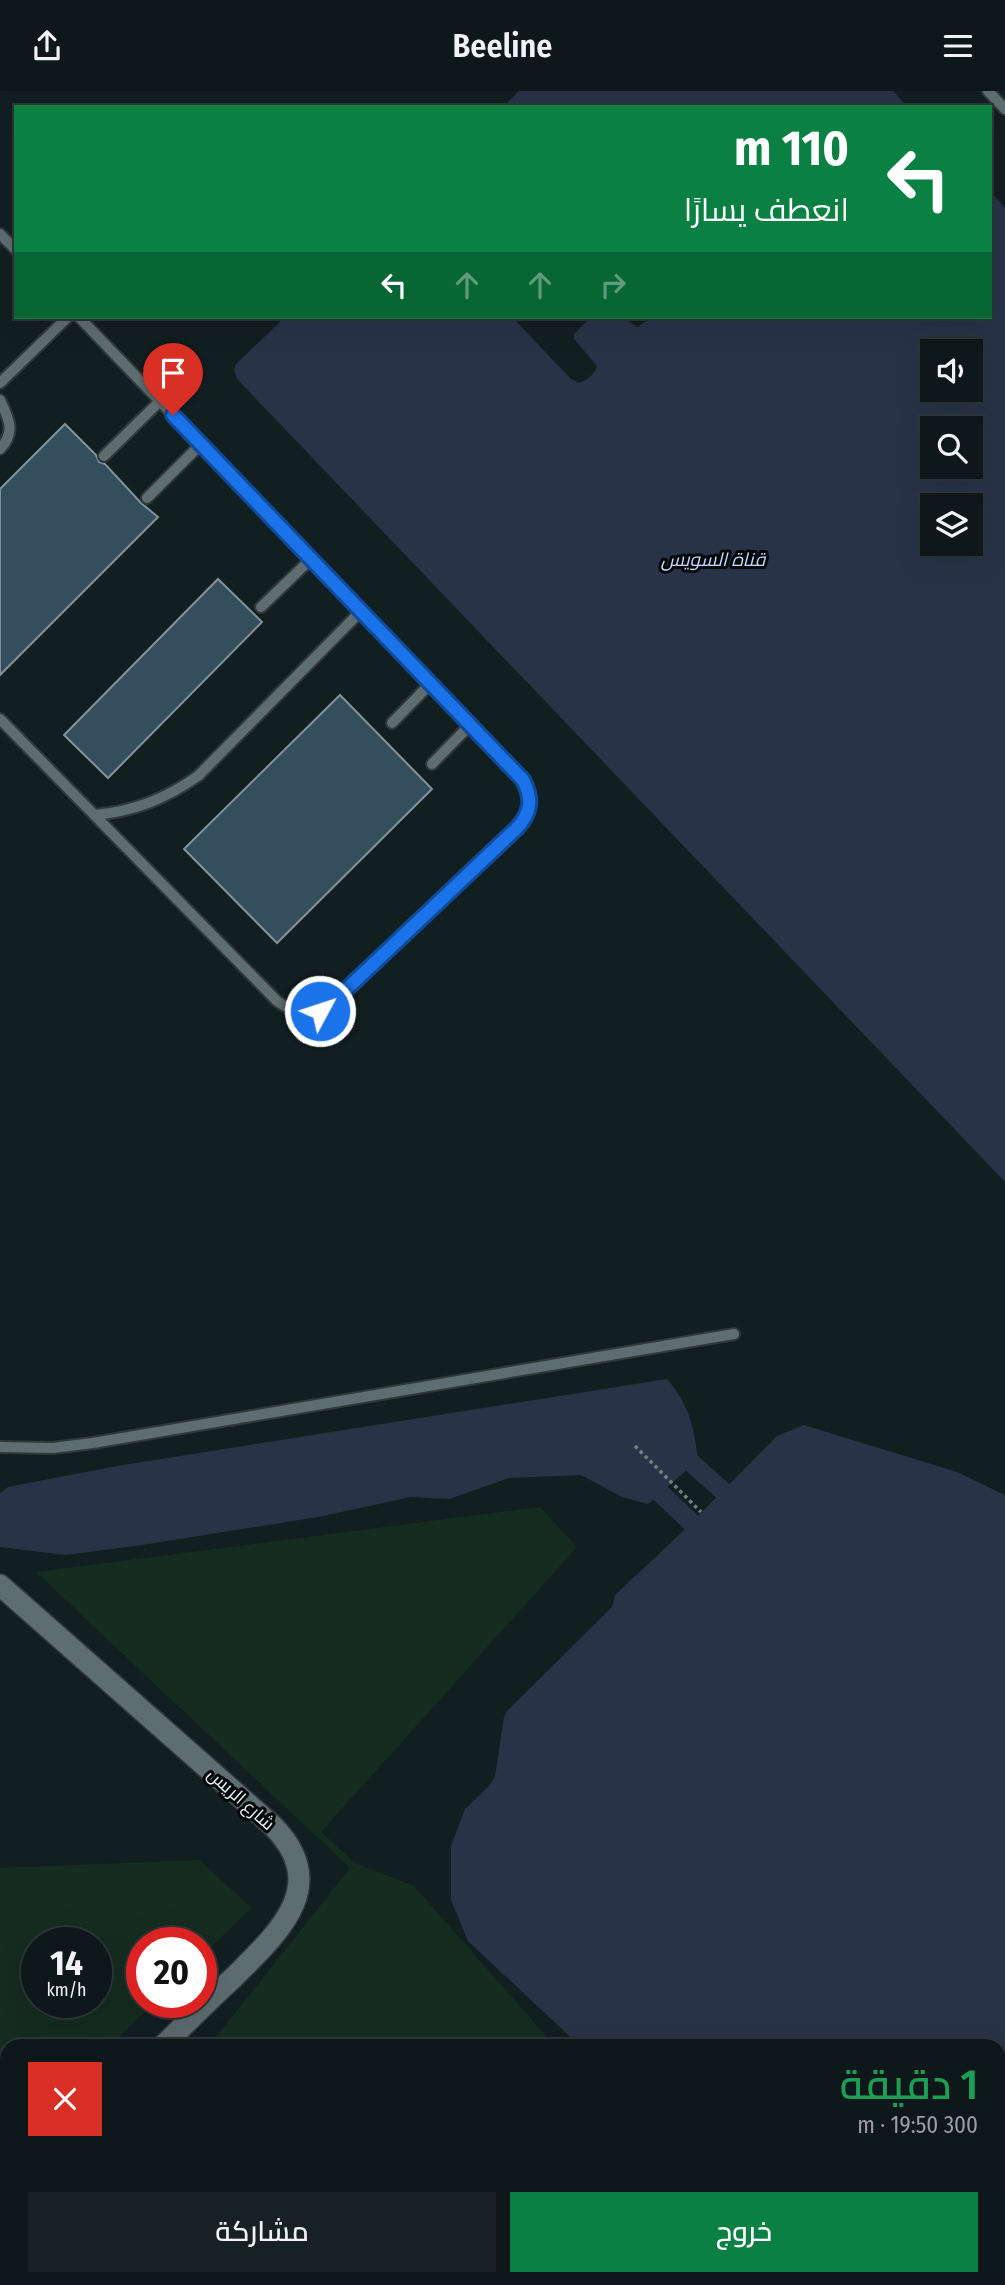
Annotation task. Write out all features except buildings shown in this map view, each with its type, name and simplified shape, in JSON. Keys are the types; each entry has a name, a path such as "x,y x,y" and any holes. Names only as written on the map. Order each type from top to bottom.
{"street":[{"name":"شارع الريس","path":"0,1585 273,1826 286,1839 295,1855 299,1873 298,1891 284,1925 170,2039"}],"lane":[{"path":"988,91 1005,109"},
{"path":"0,234 14,248"},
{"path":"0,383 66,319"},
{"path":"0,719 277,1001 289,1010 297,1012 320,1011 343,992 526,818 530,806 529,792 523,780 81,319"},
{"path":"0,400 10,425 8,439 0,449"},
{"path":"104,456 160,401"},
{"path":"146,498 201,444"},
{"path":"261,607 311,559"},
{"path":"95,815 122,812 150,804 175,792 198,776 361,611"},
{"path":"392,723 430,684"},
{"path":"432,764 470,725"},
{"path":"0,1447 52,1448 93,1443 734,1334"}],"path":[{"path":"635,1446 701,1512"}],"green space":[{"path":"540,1507 577,1547 321,1832 355,1863 414,1886 549,2039 215,2039 350,1868 36,1572"},
{"path":"199,1860 252,1908 217,1942 217,1927 126,1927 126,2018 139,2018 117,2039 0,2039 0,1868"}],"water":[{"path":"519,91 893,91 906,105 505,105"},
{"name":"قناة السويس","path":"992,193 1005,208 1005,1182 237,379 234,370 236,364 283,319 514,319 571,379 578,383 590,377 597,366 574,339 574,334 589,319 626,319 637,327 649,319 992,319"},
{"path":"667,1379 681,1398 689,1417 698,1460 648,1504 622,1497 581,1475 509,1478 449,1499 411,1497 318,1517 142,1545 66,1555 0,1547 0,1493 8,1487 117,1466"},
{"path":"804,1425 957,1472 1005,1495 1005,2039 573,2039 468,1941 451,1900 451,1846 465,1809 495,1777 507,1711 612,1607 615,1595 777,1436"}],"waterway":[{"path":"675,1448 723,1491"},
{"path":"642,1476 691,1522"}],"route":[{"path":"173,415 523,780 529,792 530,806 526,818 517,828 333,1002 320,1011"}]}
